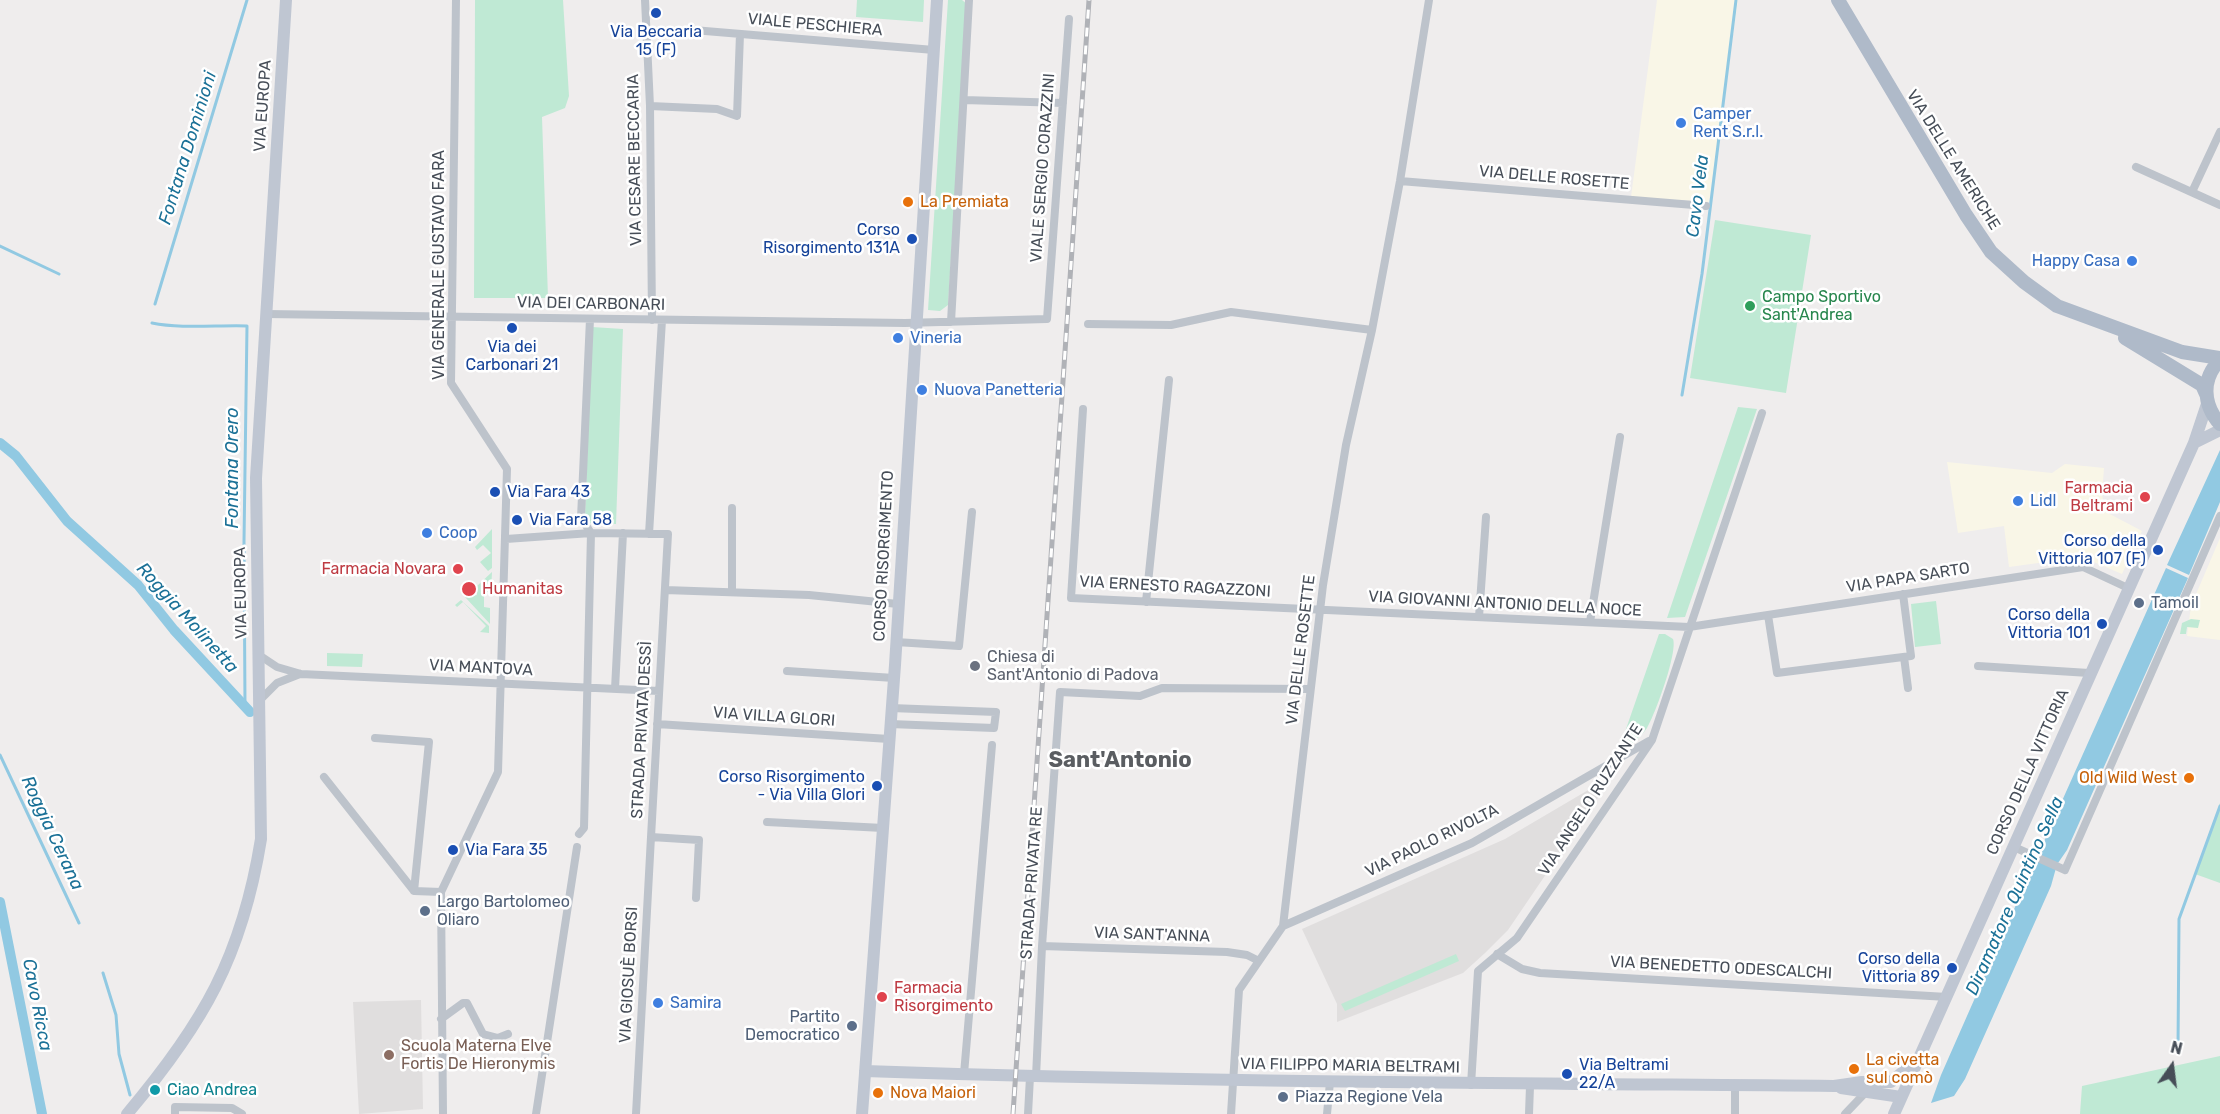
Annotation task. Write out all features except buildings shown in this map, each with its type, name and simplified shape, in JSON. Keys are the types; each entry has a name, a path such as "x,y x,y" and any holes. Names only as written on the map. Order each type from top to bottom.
{"main road":[{"name":"VIA EUROPA","path":"127,1114 204,1013 241,930 252,892 261,839 256,478 286,0"},
{"name":"CORSO RISORGIMENTO","path":"862,1114 894,678 937,0"},
{"name":"VIA DELLE AMERICHE","path":"1838,0 1960,205 1991,252 2024,282 2057,306 2182,352 2220,359"},
{"name":"VIA DELLE AMERICHE","path":"2102,324 2202,385 2220,424"},
{"path":"2207,399 2210,374 2220,359"},
{"name":"CORSO DELLA VITTORIA","path":"1894,1114 2194,443 2207,399"},
{"path":"2194,443 2220,430"},
{"path":"1903,1094 1891,1082 1919,1058"},
{"name":"VIA FILIPPO MARIA BELTRAMI","path":"865,1071 1033,1077 1530,1086 1834,1086 1862,1082 1891,1082"},
{"name":"VIA FILIPPO MARIA BELTRAMI","path":"1834,1086 1865,1093 1903,1094"}],"street":[{"name":"VIA GENERALE GUSTAVO FARA","path":"443,1114 441,892 498,772 507,469 451,383 456,0"},
{"name":"VIA CESARE BECCARIA","path":"645,0 657,320 649,534"},
{"path":"951,322 969,0"},
{"name":"VIA DELLE ROSETTE","path":"1231,1114 1239,990 1284,926 1320,610 1346,445 1372,330 1400,181 1428,0"},
{"name":"VIALE SERGIO CORAZZINI","path":"1047,319 1069,19"},
{"name":"VIALE PESCHIERA","path":"693,30 934,50"},
{"path":"650,106 717,109 737,116 740,34"},
{"path":"964,100 1063,103"},
{"path":"2192,192 2220,132"},
{"path":"2136,166 2220,205"},
{"name":"VIA DELLE ROSETTE","path":"1400,181 1706,206"},
{"path":"1088,324 1171,325 1231,312 1372,330"},
{"name":"VIA DEI CARBONARI","path":"266,314 916,323 1047,319"},
{"path":"579,834 584,828 589,687 591,533 581,518 590,319"},
{"path":"1146,602 1169,380"},
{"name":"VIA ERNESTO RAGAZZONI","path":"1083,409 1071,598 1320,610"},
{"name":"VIA ANGELO RUZZANTE","path":"1471,1085 1478,971 1517,938 1652,740 1762,413"},
{"path":"1590,622 1620,437"},
{"path":"732,508 732,592"},
{"path":"896,642 959,646 972,512"},
{"path":"2014,847 2061,868 2220,516"},
{"path":"1479,617 1486,517"},
{"path":"506,539 591,533 649,534"},
{"path":"615,688 623,533"},
{"name":"STRADA PRIVATA DESSÌ","path":"649,534 668,534 651,837 699,840 696,898"},
{"name":"VIA PAPA SARTO","path":"1689,627 2083,567 2128,588"},
{"path":"665,590 809,595 898,604"},
{"path":"1768,615 1777,673 1911,656 1902,594"},
{"name":"VIA GIOVANNI ANTONIO DELLA NOCE","path":"1320,610 1689,627"},
{"name":"VIA MANTOVA","path":"259,654 278,667 301,674 659,691"},
{"path":"1904,657 1908,688"},
{"path":"1978,666 2090,673"},
{"path":"787,671 894,678"},
{"name":"VIA MANTOVA","path":"260,700 277,683 301,674"},
{"name":"STRADA PRIVATA RE","path":"1028,1114 1033,1077 1059,692 1140,696 1162,688 1310,689"},
{"path":"890,724 994,728 996,712 891,708"},
{"name":"VIA VILLA GLORI","path":"657,724 889,739"},
{"path":"375,738 429,742 414,891"},
{"name":"VIA PAOLO RIVOLTA","path":"1284,926 1472,843 1652,740"},
{"path":"964,1074 992,745"},
{"path":"324,777 414,891 441,892"},
{"path":"767,822 883,828"},
{"name":"VIA GIOSUÈ BORSI","path":"636,1114 651,837"},
{"path":"536,1114 577,847"},
{"name":"VIA SANT'ANNA","path":"1042,946 1227,952 1247,955 1259,961"},
{"name":"VIA BENEDETTO ODESCALCHI","path":"1497,954 1522,969 1540,973 1947,997"},
{"path":"441,1019 463,1003 467,1003 483,1034 498,1038 508,1034"},
{"path":"1327,1114 1330,1082"},
{"path":"1735,1085 1735,1114"},
{"path":"1529,1114 1530,1086"},
{"path":"1845,1114 1865,1093"},
{"path":"175,1114 175,1107 232,1108 242,1114"}],"shaded area":[{"name":"Camper Rent S.r.l.","path":"1657,0 1738,0 1709,202 1631,197"},
{"path":"1947,462 2052,473 2065,464 2104,468 2102,495 2106,512 2142,531 2122,574 2082,557 2009,567 2004,526 1958,533"},
{"path":"2220,538 2220,640 2187,636 2191,606"},
{"path":"1607,779 1610,780 1508,930 1463,973 1337,1022 1337,1004 1302,929 1505,839"},
{"name":"Scuola Materna Elve Fortis De Hieronymis","path":"421,1000 423,1109 359,1114 353,1002"}],"green space":[{"path":"475,0 563,0 569,96 565,108 542,117 548,298 474,298"},
{"path":"857,0 924,0 923,22 856,17"},
{"path":"948,0 962,0 967,4 948,305 940,311 928,310"},
{"name":"Campo Sportivo Sant'Andrea","path":"1715,220 1811,235 1786,393 1690,378"},
{"path":"592,327 623,329 616,524 588,523 585,516"},
{"path":"1738,407 1757,409 1685,617 1667,618"},
{"path":"492,529 492,568 488,571 480,562 491,553 483,545 477,550 475,547"},
{"path":"492,572 491,592 484,592 484,607 490,608 490,624 465,597 477,595 477,586"},
{"path":"461,600 489,626 489,633 480,632 486,626 463,602 457,607 455,605"},
{"path":"1936,601 1941,644 1915,647 1911,604"},
{"path":"2191,619 2200,620 2198,628 2187,627 2186,634 2180,634 2182,623"},
{"path":"1659,634 1665,634 1673,639 1674,646 1660,698 1641,736 1618,752"},
{"path":"327,653 363,654 362,667 327,666"},
{"path":"2220,803 2220,883 2195,874"},
{"path":"1456,954 1459,961 1345,1011 1341,1004"},
{"path":"2220,1056 2220,1114 2080,1114 2082,1086"}],"water":[{"path":"2220,450 2220,502 2189,575 2167,565"},
{"path":"2166,568 2188,578 2067,850 2058,863 2041,856 2045,839"},
{"path":"2039,861 2056,868 2051,886 1965,1079 1954,1096 1931,1103 1941,1075 2030,873"}],"waterway":[{"name":"Fontana Dominioni","path":"155,304 247,0"},
{"name":"Cavo Vela","path":"1682,395 1702,274 1736,0"},
{"name":"Fontana Orero","path":"0,246 59,274"},
{"name":"Fontana Orero","path":"152,323 187,326 247,326 244,541 245,706"},
{"name":"Roggia Molinetta","path":"0,443 16,456 67,521 138,585 174,630 250,712"},
{"name":"Roggia Cerana","path":"0,755 79,923"},
{"path":"2178,1048 2179,919 2220,806"},
{"name":"Cavo Ricca","path":"0,902 42,1114"},
{"name":"Roggia Cerana","path":"103,973 116,1015 119,1054 130,1095"}],"railway":[{"path":"1013,1114 1089,0"}],"place":[{"name":"Via Beccaria 15 (F)","path":"656,13"},
{"name":"Camper Rent S.r.l.","path":"1681,123"},
{"name":"La Premiata","path":"908,202"},
{"name":"Corso Risorgimento 131A","path":"912,239"},
{"name":"Happy Casa","path":"2132,261"},
{"name":"Campo Sportivo Sant'Andrea","path":"1750,306"},
{"name":"Via dei Carbonari 21","path":"512,328"},
{"name":"Vineria","path":"898,338"},
{"name":"Nuova Panetteria","path":"922,390"},
{"name":"Via Fara 43","path":"495,492"},
{"name":"Farmacia Beltrami","path":"2145,497"},
{"name":"Lidl","path":"2018,501"},
{"name":"Via Fara 58","path":"517,520"},
{"name":"Coop","path":"427,533"},
{"name":"Corso della Vittoria 107 (F)","path":"2158,550"},
{"name":"Farmacia Novara","path":"458,569"},
{"name":"Humanitas","path":"469,589"},
{"name":"Tamoil","path":"2139,603"},
{"name":"Corso della Vittoria 101","path":"2102,624"},
{"name":"Chiesa di Sant'Antonio di Padova","path":"975,666"},
{"name":"Old Wild West","path":"2189,778"},
{"name":"Corso Risorgimento - Via Villa Glori","path":"877,786"},
{"name":"Via Fara 35","path":"453,850"},
{"name":"Largo Bartolomeo Oliaro","path":"425,911"},
{"name":"Corso della Vittoria 89","path":"1952,968"},
{"name":"Farmacia Risorgimento","path":"882,997"},
{"name":"Samira","path":"658,1003"},
{"name":"Partito Democratico","path":"852,1026"},
{"name":"Scuola Materna Elve Fortis De Hieronymis","path":"389,1055"},
{"name":"La civetta sul comò","path":"1854,1069"},
{"name":"Via Beltrami 22/A","path":"1567,1074"},
{"name":"Ciao Andrea","path":"155,1090"},
{"name":"Nova Maiori","path":"878,1093"},
{"name":"Piazza Regione Vela","path":"1283,1097"}],"district":[{"name":"Sant'Antonio","path":"1120,761"}],"water label":[{"name":"Diramatore Quintino Sella","path":"2015,896"}]}
